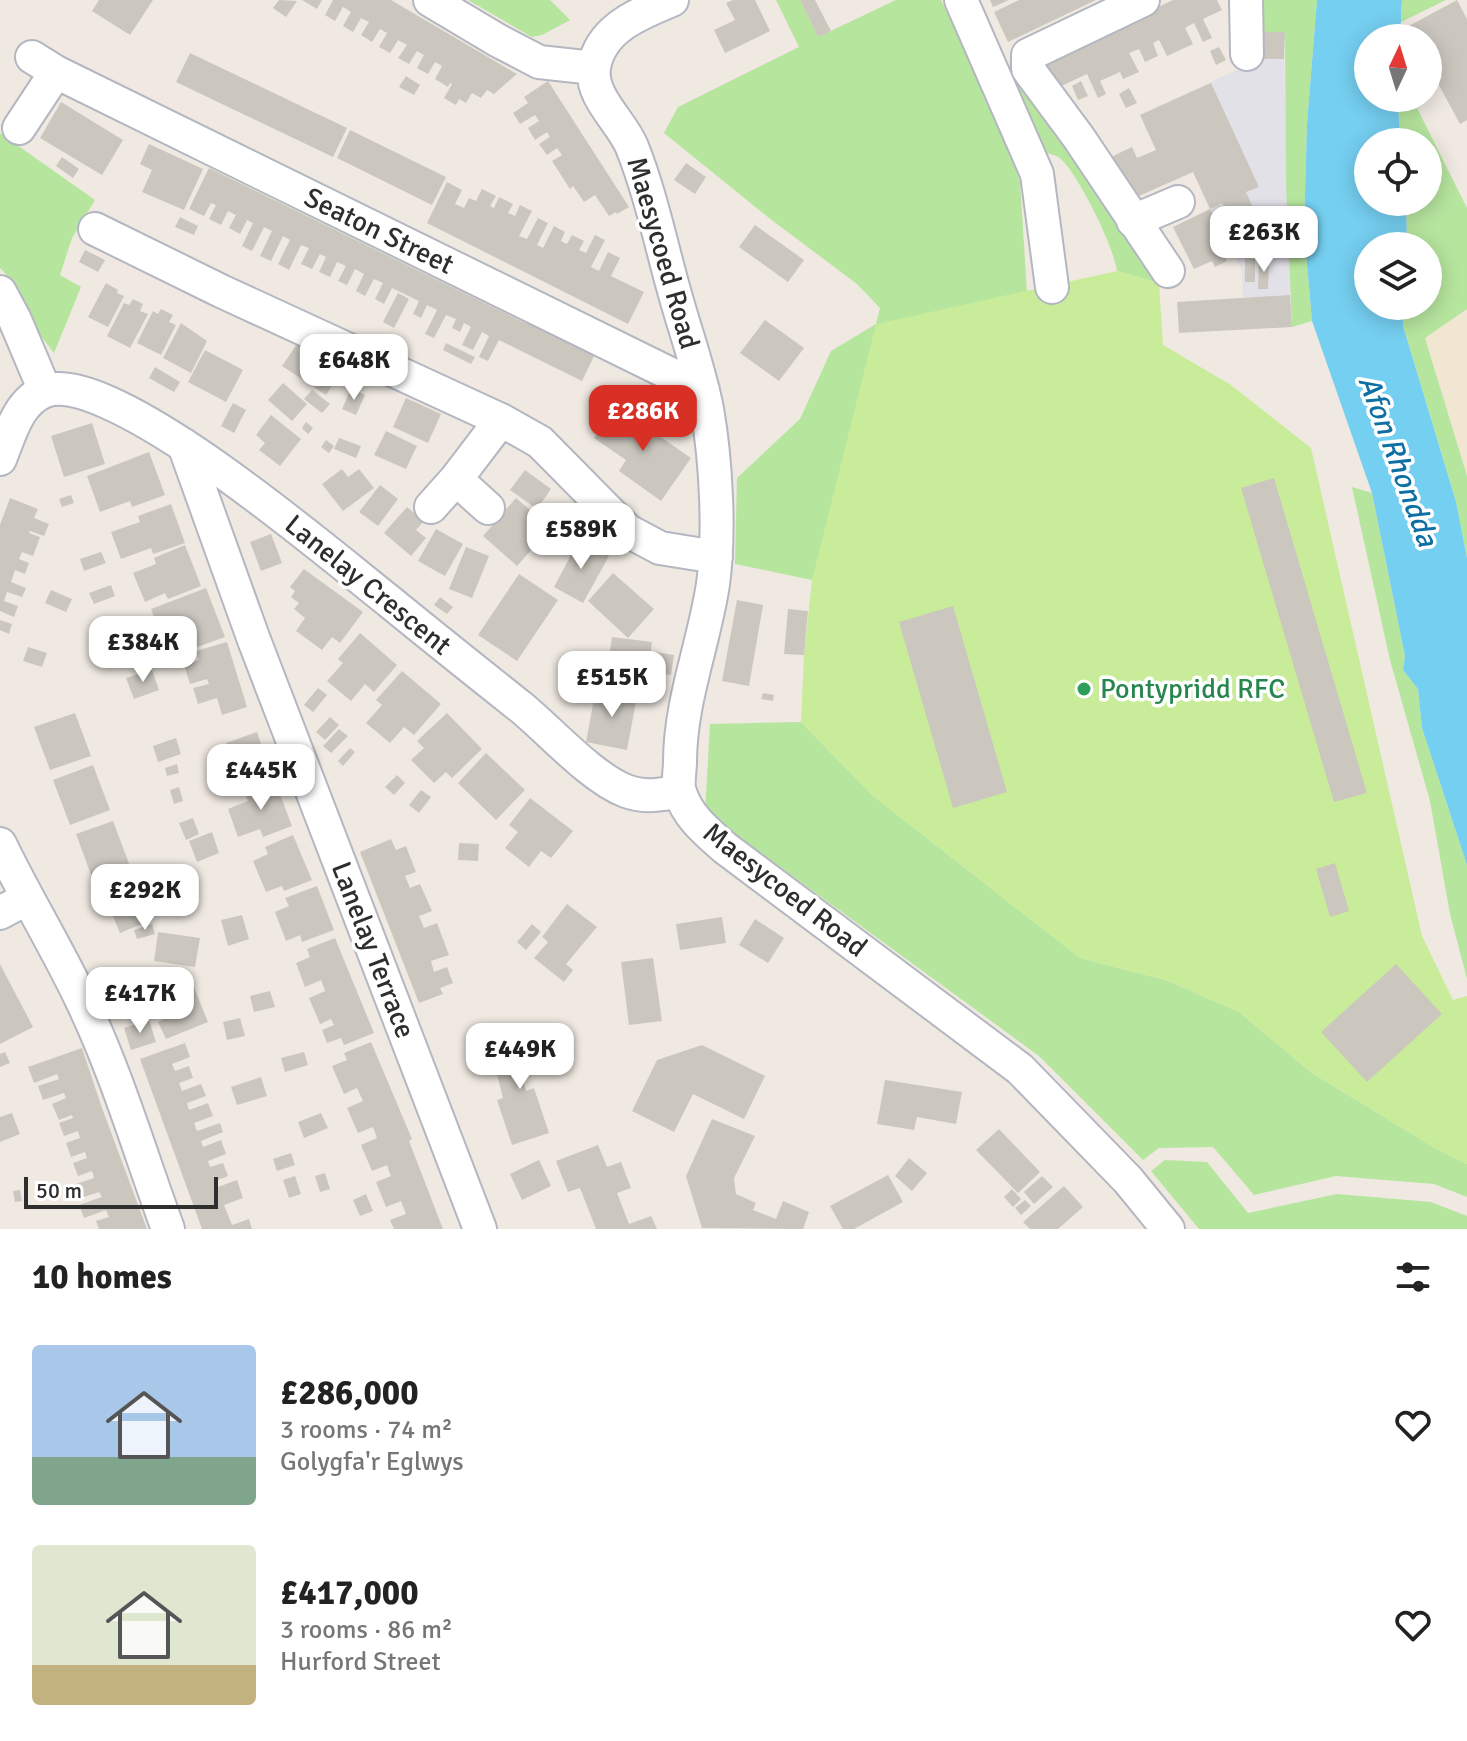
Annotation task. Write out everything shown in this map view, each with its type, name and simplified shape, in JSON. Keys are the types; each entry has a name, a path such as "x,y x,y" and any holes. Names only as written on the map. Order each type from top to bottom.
{"street":[{"path":"430,0 539,62 594,68 611,31 672,0"},
{"path":"961,0 1037,174 1052,287"},
{"path":"1143,0 1028,55 1028,69 1079,138 1168,271"},
{"path":"1246,0 1247,54"},
{"name":"Seaton Street","path":"19,128 44,65 703,390"},
{"name":"Maesycoed Road","path":"594,68 594,86 627,135 643,173 703,390 710,427 716,557 709,603 685,706 679,791 694,820 725,848 1020,1069 1128,1180 1168,1229"},
{"path":"1133,221 1178,202"},
{"path":"95,229 221,291 501,420 540,442 628,531 660,548 716,557"},
{"path":"0,292 45,391 22,409 0,459"},
{"name":"Lanelay Crescent","path":"45,391 60,388 96,397 184,445 283,516 524,710 599,775 626,791 654,796 679,791"},
{"path":"431,507 501,420"},
{"name":"Lanelay Terrace","path":"184,445 254,640 480,1229"},
{"path":"456,479 488,508"},
{"path":"0,844 13,906 57,951 83,1003 168,1229"}],"shaded area":[{"path":"1260,59 1284,59 1290,295 1243,298 1242,270 1193,172 1171,182 1140,115"},
{"path":"1467,309 1467,476 1425,338"}],"green space":[{"path":"468,0 550,0 570,20 532,37"},
{"path":"776,0 800,0 818,37 896,0 941,0 1004,134 1020,182 1027,292 1025,318 835,578 812,580 735,564 737,478 800,419 831,351 876,324 880,308 857,284 664,133 678,107 799,47"},
{"path":"1260,0 1317,0 1307,124 1304,229 1312,321 1292,327 1286,184 1285,33 1260,32"},
{"path":"1402,0 1446,0 1401,22"},
{"path":"1009,77 1018,78 1066,141 1159,283 1117,271 1103,229 1086,196 1061,159 1044,152"},
{"path":"1398,112 1419,112 1427,128 1400,128"},
{"path":"0,133 95,200 72,238 60,275 81,287 54,353 17,305 6,274 0,268"},
{"path":"1442,158 1467,208 1467,309 1425,338 1467,476 1467,558 1456,502 1403,326 1403,320 1442,320 1442,232 1407,232 1406,216 1442,216"},
{"name":"Pontypridd RFC","path":"1117,271 1159,283 1163,345 1231,385 1311,448 1422,936 1453,1000 1467,996 1467,1164 1435,1148 1312,1073 1239,1012 1166,980 1080,958 872,795 801,722 812,580 876,324"},
{"path":"1352,487 1372,493 1405,656 1403,670 1418,689 1422,728 1467,865 1467,979 1450,914 1430,801 1390,660"},
{"path":"801,722 872,795 1080,958 1166,980 1239,1012 1312,1073 1435,1148 1467,1164 1467,1197 1434,1184 1336,1176 1254,1195 1213,1147 1159,1148 1143,1160 1039,1056 705,812 710,724"},
{"path":"1165,1160 1207,1162 1248,1213 1337,1194 1431,1202 1467,1216 1467,1229 1199,1229 1151,1171"}],"water":[{"name":"Afon Rhondda","path":"1317,0 1402,0 1401,24 1354,24 1354,112 1398,112 1400,128 1354,128 1354,216 1406,216 1407,232 1354,232 1354,320 1403,320 1456,502 1467,558 1467,865 1422,728 1418,689 1403,670 1405,656 1372,493 1312,321 1304,229 1307,124"}],"building":[{"path":"99,0 153,0 130,35 92,11"},
{"path":"279,0 297,1 286,17 273,8"},
{"path":"302,0 322,0 317,9"},
{"path":"333,0 391,0 517,74 494,94 487,90 481,98 472,93 466,103 459,99 456,105 444,98 452,84 448,87 435,79 442,66 435,62 428,74 417,68 424,55 417,51 409,64 398,58 407,45 398,40 390,53 379,47 387,33 380,29 372,42 361,35 369,22 361,18 353,32 343,26 351,12 343,7 335,21 325,15"},
{"path":"755,0 770,31 725,53 714,30 735,20 726,3"},
{"path":"800,0 815,0 831,31 818,37"},
{"path":"990,0 1009,0 993,7"},
{"path":"1019,0 1096,0 1008,42 994,12"},
{"path":"1173,0 1217,0 1222,10 1203,19 1212,38 1203,42 1194,23 1185,28 1193,44 1167,56 1159,40 1153,43 1158,56 1145,62 1139,49 1129,53 1139,72 1123,79 1120,72 1100,81 1106,94 1098,98 1087,74 1057,88 1044,61"},
{"path":"1457,0 1467,19 1467,120 1460,124 1442,91 1442,24 1413,24"},
{"path":"1260,32 1285,32 1284,59 1260,59"},
{"path":"1219,47 1226,60 1216,65 1210,51"},
{"path":"190,53 347,128 333,157 176,82"},
{"path":"406,76 420,85 414,95 399,87"},
{"path":"548,81 629,207 617,214 609,216 595,195 584,202 573,186 570,189 552,161 562,155 557,148 547,155 539,144 550,137 547,132 535,140 528,128 539,121 535,115 520,124 513,113 528,103 524,97"},
{"path":"1081,81 1088,96 1078,100 1072,86"},
{"path":"1211,83 1259,187 1246,192 1255,212 1231,222 1222,203 1210,209 1193,172 1130,200 1111,157 1132,147 1137,158 1156,150 1140,115"},
{"path":"1129,88 1137,103 1126,108 1119,94"},
{"path":"61,102 123,140 102,175 40,138"},
{"path":"350,130 446,177 432,205 337,158"},
{"path":"149,144 203,169 184,210 142,192 152,170 140,164"},
{"path":"62,157 79,169 73,178 56,166"},
{"path":"686,163 706,177 695,194 674,180"},
{"path":"209,168 523,322 595,354 582,381 499,340 488,361 479,357 489,336 482,332 473,350 462,345 471,327 464,323 460,332 452,328 456,319 446,315 434,338 425,334 437,310 427,305 421,318 413,314 419,301 392,288 384,304 375,299 383,283 374,279 365,296 356,291 364,274 355,269 347,285 338,281 346,266 337,262 330,277 319,272 326,257 320,254 312,269 301,264 309,248 301,245 289,270 278,264 290,240 283,236 271,261 260,256 272,231 264,227 252,251 242,246 253,223 247,220 240,234 229,228 236,215 228,211 221,225 209,219 216,205 211,203 204,216 189,209"},
{"path":"447,182 462,190 455,204 464,208 469,198 476,201 482,189 496,196 490,206 494,208 499,197 513,204 508,213 515,216 520,205 532,211 519,236 527,239 538,218 548,223 537,245 543,248 554,226 565,232 561,241 567,244 572,235 584,241 579,250 586,253 595,235 605,240 591,267 599,271 608,252 620,258 611,276 644,292 628,324 427,223"},
{"path":"1210,209 1224,237 1217,242 1227,261 1215,267 1212,261 1194,269 1173,227"},
{"path":"180,217 198,226 194,235 175,227"},
{"path":"755,225 804,260 788,282 739,247"},
{"path":"85,250 105,260 98,272 79,262"},
{"path":"1245,258 1255,259 1255,282 1245,282"},
{"path":"1259,260 1269,260 1268,289 1258,289"},
{"path":"106,283 124,296 108,327 88,317"},
{"path":"398,293 409,299 394,328 383,322"},
{"path":"1290,295 1292,327 1179,333 1177,302"},
{"path":"133,299 143,304 140,311 148,314 130,348 107,336 124,303 129,305"},
{"path":"161,309 173,315 169,322 176,325 161,355 137,343 153,311 158,314"},
{"path":"765,320 804,348 779,381 740,353"},
{"path":"181,323 207,341 191,373 163,358"},
{"path":"446,343 475,357 471,364 443,350"},
{"path":"297,344 340,373 326,395 282,366"},
{"path":"205,350 243,370 226,402 188,382"},
{"path":"155,367 180,382 174,392 149,378"},
{"path":"283,383 307,404 292,421 268,400"},
{"path":"351,389 365,395 356,415 342,409"},
{"path":"312,390 330,404 322,413 304,399"},
{"path":"406,398 441,414 428,443 393,427"},
{"path":"233,403 246,410 234,433 221,426"},
{"path":"616,406 691,458 661,501 619,471 626,460 594,438"},
{"path":"271,415 301,439 280,466 259,450 265,443 256,435"},
{"path":"306,422 313,428 308,434 302,428"},
{"path":"92,423 105,464 64,477 51,436"},
{"path":"386,431 417,446 406,469 374,455"},
{"path":"339,438 361,446 356,458 334,449"},
{"path":"326,440 334,446 329,453 321,447"},
{"path":"149,452 165,495 132,507 130,501 100,512 87,476"},
{"path":"342,469 348,477 359,469 374,488 343,511 322,484"},
{"path":"525,470 551,489 537,509 510,490"},
{"path":"1274,478 1367,793 1334,802 1241,488"},
{"path":"380,485 398,499 378,526 359,512"},
{"path":"71,495 74,503 62,507 59,499"},
{"path":"10,498 38,509 34,518 49,524 44,536 30,531 40,537 33,556 22,552 19,559 29,563 25,574 15,570 11,582 26,588 22,597 7,592 4,601 18,606 14,617 0,611 0,525"},
{"path":"516,498 551,528 517,566 483,536"},
{"path":"171,504 185,543 153,554 151,548 121,559 111,532 140,522 138,516"},
{"path":"407,507 424,521 416,530 426,538 411,556 384,533"},
{"path":"436,529 463,544 445,576 418,561"},
{"path":"271,534 282,563 261,571 250,542"},
{"path":"579,540 609,556 583,603 554,587"},
{"path":"185,545 201,586 168,599 165,593 145,602 133,573 156,564 154,558"},
{"path":"466,547 489,556 472,598 449,589"},
{"path":"101,552 106,563 84,571 80,559"},
{"path":"304,569 363,612 340,643 332,637 322,650 296,631 305,618 294,609 299,603 291,597 295,591 290,587"},
{"path":"613,573 654,609 628,638 588,601"},
{"path":"519,574 558,600 517,661 478,635"},
{"path":"111,585 115,596 94,604 89,593"},
{"path":"206,588 225,637 172,656 164,636 187,627 183,617 158,627 151,609"},
{"path":"51,590 72,599 66,612 45,603"},
{"path":"440,597 453,607 447,614 434,605"},
{"path":"737,600 763,605 749,686 722,681"},
{"path":"953,606 1007,792 953,808 899,622"},
{"path":"788,609 808,611 804,655 784,654"},
{"path":"0,620 12,624 9,634 0,630"},
{"path":"360,633 397,665 374,692 365,684 351,701 327,681 343,663 338,659"},
{"path":"612,637 652,642 646,691 605,686"},
{"path":"227,642 247,707 222,715 217,698 198,704 193,688 209,684 207,679 190,684 184,665 199,660 196,651"},
{"path":"131,643 137,659 118,667 112,651"},
{"path":"28,647 47,653 42,667 23,661"},
{"path":"654,652 674,655 671,675 651,672"},
{"path":"152,670 159,690 134,699 126,678"},
{"path":"402,671 441,704 414,735 404,727 390,743 366,723 382,705 376,700"},
{"path":"318,688 327,695 313,712 304,705"},
{"path":"596,688 637,696 627,750 586,742"},
{"path":"763,693 774,695 773,701 761,699"},
{"path":"75,713 91,756 50,770 34,727"},
{"path":"447,713 482,749 452,778 446,772 434,783 411,760 424,748 417,741"},
{"path":"330,717 339,725 325,740 316,732"},
{"path":"339,729 348,736 331,753 323,746"},
{"path":"257,732 273,779 242,789 239,780 218,787 208,757 228,750 226,743"},
{"path":"176,738 181,754 158,762 153,746"},
{"path":"350,748 355,752 343,766 338,761"},
{"path":"486,753 525,790 496,820 458,783"},
{"path":"177,764 179,773 167,776 165,768"},
{"path":"93,765 110,810 70,825 53,780"},
{"path":"397,775 405,783 394,795 385,787"},
{"path":"275,781 292,826 263,837 260,829 238,837 228,809 248,801 244,792"},
{"path":"179,787 183,801 174,804 170,790"},
{"path":"421,790 431,797 419,813 409,805"},
{"path":"530,798 573,831 551,858 541,851 529,867 505,848 518,832 509,825"},
{"path":"193,818 199,834 186,840 179,823"},
{"path":"113,821 131,869 94,883 76,834"},
{"path":"212,832 219,853 197,862 189,841"},
{"path":"293,835 312,880 284,891 282,886 266,892 253,861 268,854 265,847"},
{"path":"391,839 396,850 406,846 416,872 405,876 410,888 420,884 432,911 419,916 424,928 437,923 449,955 431,961 434,972 447,967 453,983 440,988 443,994 419,1003 360,852"},
{"path":"459,843 479,844 478,861 458,860"},
{"path":"1335,863 1349,911 1330,917 1316,869"},
{"path":"130,872 151,920 120,933 100,885"},
{"path":"317,886 334,930 302,942 300,935 286,941 275,912 289,906 285,898"},
{"path":"567,904 597,927 566,964 573,970 564,982 534,958 548,942 542,937"},
{"path":"242,915 249,939 228,946 221,920"},
{"path":"722,917 726,943 680,950 676,924"},
{"path":"755,919 784,938 768,963 739,945"},
{"path":"152,924 155,934 137,939 134,930"},
{"path":"532,924 541,932 526,950 517,942"},
{"path":"158,932 200,938 195,967 154,961"},
{"path":"335,938 374,1033 344,1045 341,1038 327,1043 322,1030 334,1025 331,1019 320,1024 309,998 325,991 321,980 305,987 296,963 310,957 307,949"},
{"path":"653,958 662,1021 629,1025 621,962"},
{"path":"0,964 33,1027 0,1044"},
{"path":"1396,964 1442,1014 1367,1082 1321,1032"},
{"path":"193,985 208,1022 166,1039 158,1022 164,1019 156,1000"},
{"path":"270,991 275,1007 254,1012 250,996"},
{"path":"240,1018 245,1036 227,1040 223,1022"},
{"path":"149,1020 156,1042 131,1050 124,1028"},
{"path":"526,1024 543,1037 520,1069 526,1091 534,1088 549,1133 512,1145 497,1100 503,1098 495,1066"},
{"path":"371,1042 412,1139 409,1141 443,1229 394,1229 390,1220 406,1214 401,1201 386,1207 376,1182 391,1176 387,1165 372,1171 361,1145 377,1138 373,1127 358,1133 347,1108 363,1101 357,1088 344,1094 332,1066 347,1060 344,1053"},
{"path":"185,1043 190,1057 172,1064 175,1071 189,1066 193,1078 179,1083 182,1091 201,1084 206,1096 187,1103 189,1110 208,1103 213,1116 194,1123 197,1131 220,1123 223,1132 201,1141 203,1147 221,1140 226,1154 208,1161 210,1167 223,1163 228,1176 215,1181 218,1187 237,1180 243,1198 224,1205 232,1225 249,1219 252,1229 202,1229 140,1059"},
{"path":"702,1045 765,1076 744,1119 693,1094 674,1132 632,1111 657,1060"},
{"path":"82,1048 147,1229 99,1229 96,1221 109,1217 106,1210 84,1218 79,1205 102,1197 99,1192 78,1199 73,1185 94,1178 92,1171 78,1176 73,1163 87,1158 85,1152 71,1157 66,1143 80,1138 78,1131 64,1136 59,1123 73,1118 72,1115 59,1120 52,1104 66,1098 64,1093 43,1100 38,1086 59,1079 57,1074 34,1083 28,1067"},
{"path":"5,1052 10,1063 0,1067 0,1054"},
{"path":"304,1052 308,1065 285,1072 281,1058"},
{"path":"261,1077 267,1096 237,1105 231,1087"},
{"path":"885,1080 962,1092 956,1124 917,1117 914,1130 877,1124"},
{"path":"12,1113 20,1134 0,1142 0,1117"},
{"path":"321,1113 328,1128 304,1138 298,1122"},
{"path":"712,1119 755,1136 734,1178 736,1194 756,1203 753,1210 776,1219 783,1201 809,1212 803,1229 702,1228 686,1176"},
{"path":"999,1129 1040,1172 1018,1193 976,1150"},
{"path":"598,1145 607,1167 621,1162 631,1188 617,1193 629,1224 651,1216 657,1229 596,1229 580,1188 568,1192 556,1161"},
{"path":"291,1153 295,1165 277,1171 273,1159"},
{"path":"909,1158 927,1173 912,1191 895,1176"},
{"path":"539,1160 551,1186 522,1200 510,1174"},
{"path":"325,1173 330,1189 320,1192 315,1176"},
{"path":"888,1175 903,1202 854,1229 843,1229 830,1206"},
{"path":"295,1176 301,1194 289,1198 283,1180"},
{"path":"1042,1176 1053,1187 1034,1204 1024,1192"},
{"path":"1064,1186 1083,1207 1058,1229 1030,1229 1023,1222"},
{"path":"1012,1189 1021,1199 1013,1207 1004,1197"},
{"path":"20,1190 22,1201 15,1202 13,1191"},
{"path":"366,1194 373,1211 360,1216 353,1200"},
{"path":"1025,1200 1031,1206 1021,1215 1015,1208"}],"place":[{"name":"Pontypridd RFC","path":"1084,689"}]}
